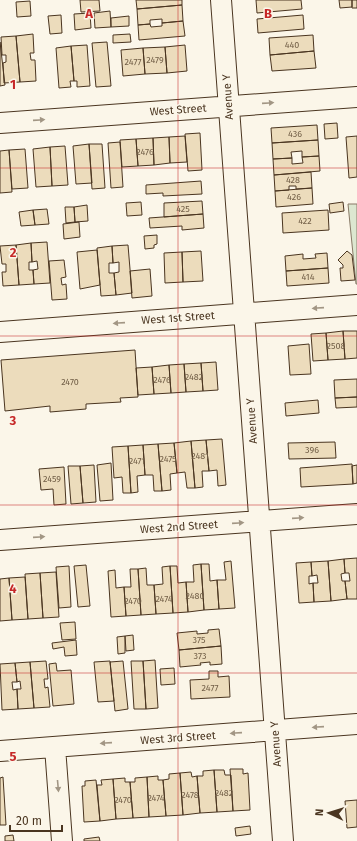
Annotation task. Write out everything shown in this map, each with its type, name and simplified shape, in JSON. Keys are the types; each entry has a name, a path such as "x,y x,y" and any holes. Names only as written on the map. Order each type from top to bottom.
{"street":[{"name":"Avenue Y","path":"221,0 283,841"},
{"name":"West Street","path":"0,123 357,97"},
{"name":"West 1st Street","path":"0,332 357,305"},
{"name":"West 2nd Street","path":"0,540 357,514"},
{"name":"West 3rd Street","path":"0,751 357,724"},
{"path":"55,747 62,841"}],"green space":[{"path":"348,204 357,204 357,284 356,284"}],"building":[{"path":"80,0 99,0 100,11 81,12"},
{"path":"136,0 182,0 182,5 137,9"},
{"path":"256,0 301,0 302,9 257,13"},
{"path":"339,0 352,0 352,7 340,8"},
{"path":"352,0 357,0 357,8 352,8"},
{"path":"30,1 31,16 17,17 16,2"},
{"path":"182,5 183,21 162,23 162,19 150,20 150,24 138,25 137,9"},
{"path":"110,11 111,27 95,28 94,13"},
{"path":"90,13 91,28 75,30 74,14"},
{"path":"61,15 62,33 50,34 48,16"},
{"path":"303,15 304,29 258,33 257,19"},
{"path":"129,16 129,26 111,27 111,18"},
{"path":"183,21 185,36 139,40 138,25 150,24 151,27 162,26 162,23"},
{"path":"33,34 34,53 30,53 31,60 35,60 36,81 20,82 16,36"},
{"path":"130,34 131,42 113,43 113,35"},
{"path":"313,35 314,51 270,55 269,38"},
{"path":"16,36 20,82 4,83 3,63 6,62 6,55 2,55 1,37"},
{"path":"0,42 5,85 0,86"},
{"path":"107,42 111,86 96,87 92,43"},
{"path":"87,45 90,86 77,87 77,81 74,81 71,46"},
{"path":"185,45 187,71 167,73 165,47"},
{"path":"71,46 74,81 70,81 71,87 59,88 56,48"},
{"path":"165,47 167,73 145,74 143,48"},
{"path":"143,48 145,74 123,76 121,50"},
{"path":"314,51 316,68 272,71 270,55"},
{"path":"337,123 338,138 325,139 324,124"},
{"path":"317,125 318,140 272,143 271,128"},
{"path":"200,133 202,170 188,171 185,134"},
{"path":"185,136 187,162 170,163 169,137"},
{"path":"357,136 357,177 349,178 346,137"},
{"path":"169,137 170,163 154,165 153,138"},
{"path":"153,138 154,165 138,166 136,139"},
{"path":"136,139 138,166 122,167 120,140"},
{"path":"318,140 319,156 302,157 302,151 291,152 292,158 273,159 272,143"},
{"path":"120,142 123,187 111,188 108,143"},
{"path":"89,144 92,183 76,184 73,146"},
{"path":"89,144 102,144 105,188 92,189"},
{"path":"65,146 68,185 52,186 50,147"},
{"path":"50,147 52,186 36,187 33,149"},
{"path":"25,149 28,188 12,189 9,150"},
{"path":"9,150 12,192 0,193 0,151"},
{"path":"319,156 320,171 274,175 273,159 292,158 292,164 303,163 302,157"},
{"path":"311,172 312,188 296,189 296,186 289,186 289,190 275,191 274,175"},
{"path":"201,181 202,194 163,196 163,193 146,194 146,185"},
{"path":"312,188 313,204 276,207 275,191"},
{"path":"202,201 203,214 164,217 164,203"},
{"path":"141,202 142,215 127,216 126,203"},
{"path":"343,202 344,211 330,213 329,204"},
{"path":"87,205 88,221 75,222 74,207"},
{"path":"65,207 74,207 75,222 66,223"},
{"path":"47,209 49,224 35,225 33,210"},
{"path":"33,210 35,225 21,226 19,212"},
{"path":"328,210 329,230 283,233 282,213"},
{"path":"203,214 204,228 182,230 182,226 150,228 149,218"},
{"path":"79,222 80,237 64,239 63,224"},
{"path":"157,235 157,244 154,245 154,248 145,249 144,236"},
{"path":"47,242 50,283 34,284 33,270 38,269 37,261 32,262 31,243"},
{"path":"31,243 32,262 29,262 29,270 33,270 34,284 19,285 16,245"},
{"path":"16,245 19,285 3,286 2,272 6,272 6,264 2,264 0,246"},
{"path":"128,245 132,293 116,295 114,273 119,272 119,262 113,263 112,246"},
{"path":"112,246 113,263 109,263 109,273 114,273 116,295 101,296 97,248"},
{"path":"97,250 100,285 80,289 77,252"},
{"path":"201,251 203,281 183,282 182,252"},
{"path":"347,251 352,255 355,280 341,281 340,268 343,268 343,265 338,260"},
{"path":"182,252 183,282 165,283 164,253"},
{"path":"327,253 328,268 286,271 285,256 303,254 303,259 316,258 315,254"},
{"path":"64,260 66,277 61,278 62,285 66,284 67,299 52,300 49,261"},
{"path":"328,268 329,283 287,286 286,271"},
{"path":"150,269 152,296 132,298 130,271"},
{"path":"343,331 345,359 328,360 326,333"},
{"path":"343,331 357,331 357,358 345,359"},
{"path":"326,333 328,360 313,361 311,334"},
{"path":"309,344 311,374 290,375 288,346"},
{"path":"135,350 138,397 120,398 121,402 86,404 86,409 50,412 50,406 5,411 1,360"},
{"path":"216,362 218,390 203,391 201,363"},
{"path":"201,363 203,391 186,392 184,364"},
{"path":"184,364 186,392 171,393 169,365"},
{"path":"169,365 171,393 154,394 152,367"},
{"path":"152,367 154,394 138,395 136,368"},
{"path":"357,379 357,397 335,398 334,380"},
{"path":"357,397 357,407 336,408 335,398"},
{"path":"318,400 319,413 286,416 285,403"},
{"path":"222,439 226,485 218,486 217,470 209,471 206,440"},
{"path":"206,440 209,471 202,471 203,487 195,488 191,441"},
{"path":"191,441 195,488 187,488 185,472 177,473 174,443"},
{"path":"335,442 336,458 289,459 288,443"},
{"path":"174,443 177,473 170,474 171,490 162,491 158,444"},
{"path":"158,444 162,491 154,491 153,475 145,475 143,445"},
{"path":"143,445 145,475 137,476 138,492 131,493 128,446"},
{"path":"128,446 131,493 123,493 122,477 114,478 112,447"},
{"path":"111,463 113,500 100,501 97,465"},
{"path":"352,464 353,484 301,487 300,468"},
{"path":"94,465 96,502 83,503 80,466"},
{"path":"357,465 357,483 353,484 352,466"},
{"path":"68,466 80,466 83,503 71,504"},
{"path":"64,467 66,504 54,505 53,489 41,490 39,469"},
{"path":"357,558 357,599 347,599 345,581 350,581 349,573 345,573 344,559"},
{"path":"344,559 345,573 341,574 342,581 345,581 347,599 331,601 328,561"},
{"path":"231,561 235,608 219,609 217,580 226,580 224,562"},
{"path":"328,561 331,601 314,602 313,583 318,583 317,575 312,576 311,562"},
{"path":"311,562 312,576 309,576 309,584 313,583 314,602 299,603 296,563"},
{"path":"201,564 204,610 188,612 186,582 194,582 193,565"},
{"path":"201,564 209,564 210,581 217,580 219,609 204,610"},
{"path":"86,565 90,606 78,607 74,566"},
{"path":"69,566 71,607 59,608 56,567"},
{"path":"170,566 173,613 156,614 154,585 163,584 162,567"},
{"path":"170,566 177,566 178,583 186,582 188,612 173,613"},
{"path":"146,568 147,585 154,585 156,614 141,615 138,569"},
{"path":"130,569 138,569 141,615 126,616 124,587 131,587"},
{"path":"115,570 116,588 124,587 126,616 111,617 108,571"},
{"path":"56,572 59,617 43,618 40,573"},
{"path":"40,573 43,618 28,619 25,574"},
{"path":"25,577 28,619 12,620 9,578"},
{"path":"9,578 12,620 0,621 0,579"},
{"path":"75,622 76,639 62,640 60,623"},
{"path":"219,629 221,646 179,650 177,633 197,631 197,634 208,633 208,630"},
{"path":"133,635 134,650 126,651 125,636"},
{"path":"125,636 125,653 118,654 117,637"},
{"path":"76,640 77,655 65,656 64,647 53,649 52,643"},
{"path":"221,646 222,664 210,665 210,662 200,663 201,665 180,667 179,650"},
{"path":"155,660 158,708 146,709 143,661"},
{"path":"46,661 48,679 44,679 45,688 48,687 50,707 34,708 30,662"},
{"path":"110,661 114,701 98,702 94,662"},
{"path":"123,661 128,709 115,711 110,662"},
{"path":"131,661 143,661 146,709 134,709"},
{"path":"30,662 34,708 18,709 17,689 21,689 20,681 17,682 15,663"},
{"path":"15,663 17,682 12,682 13,690 17,689 18,709 2,710 0,664"},
{"path":"56,663 57,671 71,670 74,704 53,706 49,664"},
{"path":"174,668 175,684 161,685 160,669"},
{"path":"209,671 218,671 218,677 229,676 230,697 191,699 190,680 209,679"},
{"path":"230,769 243,769 243,774 248,773 250,810 233,811"},
{"path":"214,770 217,812 200,813 197,776 203,776 203,771"},
{"path":"214,770 224,770 225,775 231,775 233,811 217,812"},
{"path":"191,772 192,777 197,776 200,813 183,815 180,773"},
{"path":"180,773 183,815 166,816 163,780 169,779 169,774"},
{"path":"158,776 158,780 163,780 166,816 149,817 147,777"},
{"path":"3,777 6,825 0,825 0,778"},
{"path":"147,777 149,817 133,818 130,782 135,782 135,778"},
{"path":"125,778 125,782 130,782 133,818 116,819 113,779"},
{"path":"113,779 116,819 100,821 97,785 102,785 101,780"},
{"path":"96,780 100,821 84,822 82,786 85,786 85,781"},
{"path":"357,800 357,827 347,828 345,801"},
{"path":"250,826 251,834 236,836 235,828"},
{"path":"13,835 14,841 5,841 5,836"},
{"path":"99,837 100,841 84,841 84,839"}]}
